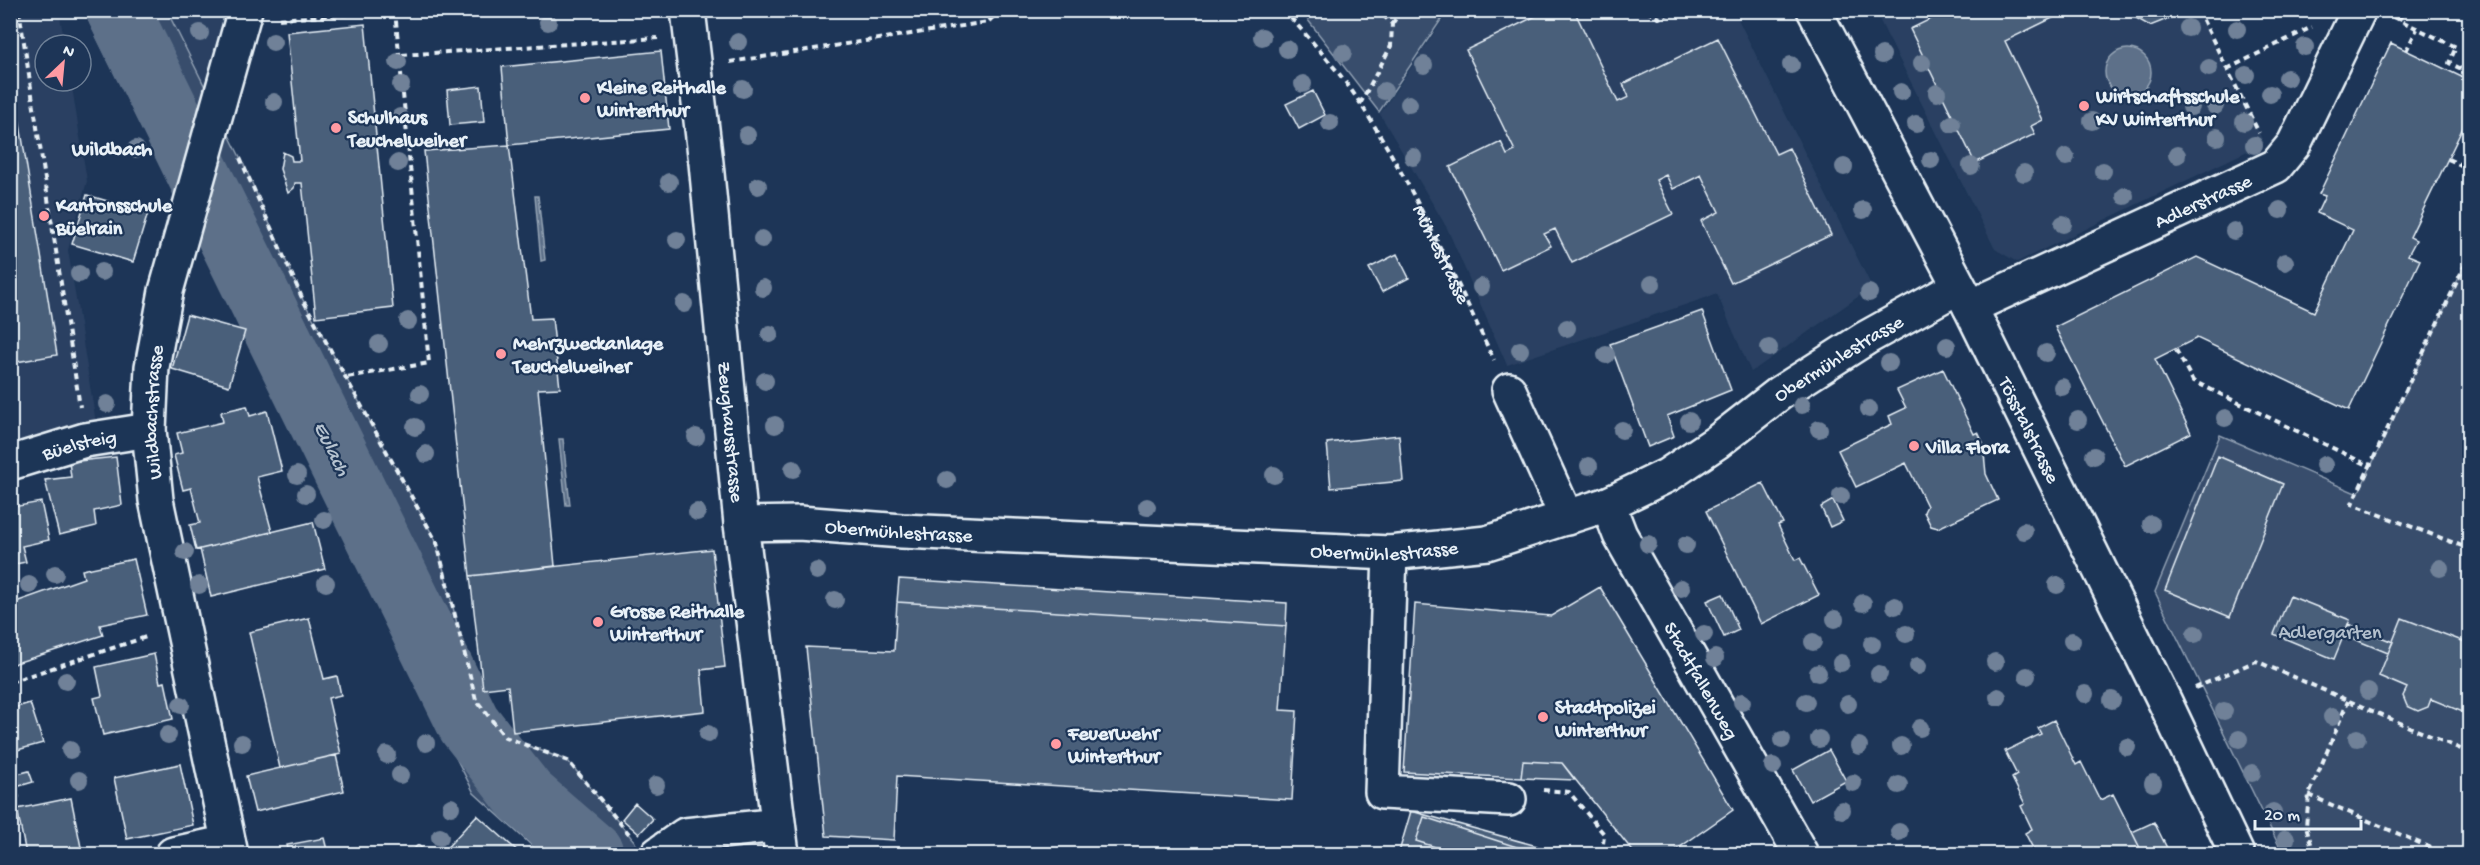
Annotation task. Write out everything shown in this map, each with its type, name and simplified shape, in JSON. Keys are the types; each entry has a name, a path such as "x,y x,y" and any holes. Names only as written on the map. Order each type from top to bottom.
{"street":[{"name":"Zeughausstrasse","path":"688,10 706,163 741,524 780,840"},
{"name":"Tösstalstrasse","path":"1814,10 1964,297 2165,702 2237,855"},
{"name":"Wildbachstrasse","path":"229,848 156,500 149,430 152,367 166,291 214,125 260,15"},
{"name":"Adlerstrasse","path":"1964,297 2276,166 2294,144 2356,16"},
{"name":"Obermühlestrasse","path":"741,524 799,523 902,531 1390,553 1486,543 1608,504 1668,474 1717,442 1790,387 1866,338 1964,297"},
{"path":"1509,390 1567,518"},
{"name":"Büelsteig","path":"10,463 86,440 149,430"},
{"name":"Stadtfallenweg","path":"1608,504 1620,535 1801,855"},
{"path":"1390,553 1382,792 1509,799"},
{"path":"647,848 685,835 780,840"},
{"path":"178,854 229,848"}],"path":[{"path":"19,10 86,440"},
{"path":"723,64 988,22 1000,10"},
{"name":"Mühlestrasse","path":"1284,10 1322,53 1360,104 1408,184 1509,390"},
{"path":"1378,10 1392,24"},
{"path":"1360,104 1391,46 1392,24 1402,10"},
{"path":"1647,10 1659,18 1676,10"},
{"path":"2198,10 2276,166"},
{"path":"2399,20 2404,10"},
{"path":"260,15 395,11 402,55 429,363 347,377"},
{"path":"2227,69 2322,22 2356,16 2393,17 2456,47 2449,63 2469,73"},
{"path":"2406,51 2418,28"},
{"path":"402,55 665,37"},
{"path":"214,125 244,165 303,300 437,543 476,699 505,737 568,761 647,848"},
{"path":"2448,159 2469,169"},
{"path":"2469,254 2352,504 2469,549"},
{"path":"2176,350 2188,375 2199,384 2370,466"},
{"path":"10,682 182,625"},
{"path":"2193,688 2256,661 2469,753"},
{"path":"2314,855 2306,826 2309,795 2348,701"},
{"path":"1509,799 1538,790 1569,792 1604,834 1602,855"},
{"path":"2309,795 2445,855"},
{"path":"2464,855 2469,842"}],"shaded area":[{"name":"Kantonsschule Büelrain","path":"10,11 59,11 63,33 33,33 33,93 73,93 87,181 68,250 96,423 11,442"},
{"path":"167,11 245,11 217,112"},
{"path":"1449,11 1734,11 1872,287 1751,372 1717,294 1507,365 1447,228 1380,114"},
{"name":"Wirtschaftsschule KV Winterthur","path":"1875,11 2198,11 2264,143 2017,262 1995,249"},
{"path":"2128,49 2144,56 2151,72 2144,88 2128,95 2112,88 2105,72 2112,56"},
{"path":"535,196 538,196 545,260 541,261"},
{"path":"559,439 563,439 570,505 566,505"}],"green space":[{"path":"84,11 167,11 244,165 303,300 437,543 476,700 505,737 568,761 635,842 639,854 541,854 474,793 365,580"},
{"path":"1301,11 1447,11 1379,112"},
{"name":"Adlergarten","path":"2469,256 2469,854 2283,854 2155,592 2220,435 2358,494"}],"building":[{"path":"1548,10 1574,10 1618,102 1629,97 1623,84 1718,38 1776,154 1789,148 1831,235 1731,283 1701,221 1719,212 1701,175 1673,189 1666,175 1656,180 1673,214 1572,263 1555,229 1544,234 1551,246 1501,270 1450,167 1501,142 1507,155 1515,151 1466,50"},
{"path":"1932,10 2069,10 2005,41 2043,120 2031,126 2035,134 1975,163 1910,29 1935,17"},
{"path":"2122,10 2174,10 2180,14 2150,26"},
{"path":"365,24 393,308 316,317 302,183 295,183 294,188 288,193 280,169 283,152 291,156 292,161 300,161 287,32"},
{"path":"2391,43 2470,81 2470,113 2410,237 2416,240 2408,255 2420,260 2349,410 2197,338 2155,359 2191,433 2125,466 2055,327 2197,257 2314,312 2353,230 2317,213 2325,196 2319,194"},
{"name":"Kleine Reithalle Winterthur","path":"661,51 669,129 509,145 502,67"},
{"path":"10,62 57,355 10,363"},
{"path":"481,86 484,122 450,125 447,90"},
{"path":"1313,91 1325,115 1299,129 1286,104"},
{"name":"Mehrzweckanlage Teuchelweiher","path":"509,145 531,319 552,318 560,388 538,389 555,566 470,576 424,151"},
{"path":"87,195 148,213 133,262 72,244"},
{"path":"1397,254 1409,278 1382,292 1369,268"},
{"path":"1702,311 1731,390 1667,416 1674,436 1648,447 1610,344"},
{"path":"187,315 245,331 229,386 172,369"},
{"name":"Villa Flora","path":"1943,369 1974,434 1978,432 1983,443 1986,474 1998,500 1938,528 1931,526 1924,512 1927,506 1906,463 1856,487 1838,450 1892,424 1889,416 1906,408 1897,390"},
{"path":"247,406 250,416 267,411 282,471 257,477 272,532 196,550 190,525 200,523 191,488 183,490 174,455 182,453 177,433 223,422 221,412"},
{"path":"1399,435 1403,481 1331,488 1327,443"},
{"path":"2218,456 2283,484 2230,617 2165,590"},
{"path":"116,457 122,505 94,511 96,526 59,535 45,480 71,477 69,462"},
{"path":"1763,483 1783,523 1778,525 1795,560 1800,558 1819,595 1761,624 1706,511"},
{"path":"10,495 13,507 41,502 49,540 22,546 26,562 10,565"},
{"path":"1833,500 1843,521 1830,527 1821,507"},
{"path":"313,522 325,569 211,597 200,549"},
{"name":"Grosse Reithalle Winterthur","path":"712,549 725,667 701,670 705,711 513,732 508,686 483,689 470,576"},
{"path":"134,559 147,615 100,625 103,635 10,665 10,604 84,578 82,570"},
{"path":"899,579 1287,603 1286,626 897,602"},
{"name":"Stadtpolizei Winterthur","path":"1600,587 1733,810 1670,854 1635,854 1562,763 1523,761 1521,778 1404,772 1415,604 1551,616"},
{"path":"1723,594 1739,630 1724,637 1707,601"},
{"path":"2290,596 2350,620 2334,659 2274,634"},
{"name":"Feuerwehr Winterthur","path":"897,602 1286,626 1280,710 1297,711 1292,800 897,776 894,840 826,836 806,647 894,651"},
{"path":"309,618 324,679 337,676 341,695 328,698 341,754 280,768 249,632"},
{"path":"2402,618 2470,644 2470,715 2431,699 2428,707 2418,711 2407,706 2403,696 2407,688 2379,676"},
{"path":"2348,624 2393,642 2388,653 2344,635"},
{"path":"154,654 160,683 165,682 173,719 103,735 94,698 102,696 96,667"},
{"path":"30,703 43,743 10,752 10,709"},
{"path":"2054,720 2076,765 2081,762 2100,800 2113,794 2143,854 2036,854 2025,833 2032,829 2021,806 2025,804 2012,778 2017,775 2005,751 2041,734 2038,728"},
{"path":"1829,750 1846,781 1810,801 1793,770"},
{"path":"336,755 344,791 255,812 246,776"},
{"path":"1523,761 1562,763 1575,780 1521,778"},
{"path":"180,764 193,825 127,839 114,778"},
{"path":"29,771 33,782 16,787 19,797 10,799 10,776"},
{"path":"71,798 82,852 26,854 17,809"},
{"path":"635,803 653,819 639,834 622,819"},
{"path":"1411,811 1537,846 1546,854 1407,854 1399,852"},
{"path":"477,815 521,854 441,854"},
{"path":"1424,817 1523,849 1522,854 1458,854 1416,841"},
{"path":"2154,822 2170,854 2143,854 2132,832"},
{"path":"324,838 328,854 289,854 287,845"},
{"path":"418,845 428,854 409,854"}],"waterway":[{"name":"Eulach","path":"118,10 469,724 525,796 592,854"}],"place":[{"name":"Kleine Reithalle Winterthur","path":"585,98"},
{"name":"Wirtschaftsschule KV Winterthur","path":"2084,106"},
{"name":"Schulhaus Teuchelweiher","path":"336,128"},
{"name":"Kantonsschule Büelrain","path":"44,216"},
{"name":"Mehrzweckanlage Teuchelweiher","path":"501,354"},
{"name":"Villa Flora","path":"1914,446"},
{"name":"Grosse Reithalle Winterthur","path":"598,622"},
{"name":"Stadtpolizei Winterthur","path":"1543,717"},
{"name":"Feuerwehr Winterthur","path":"1056,744"}],"district":[{"name":"Wildbach","path":"112,148"}]}
